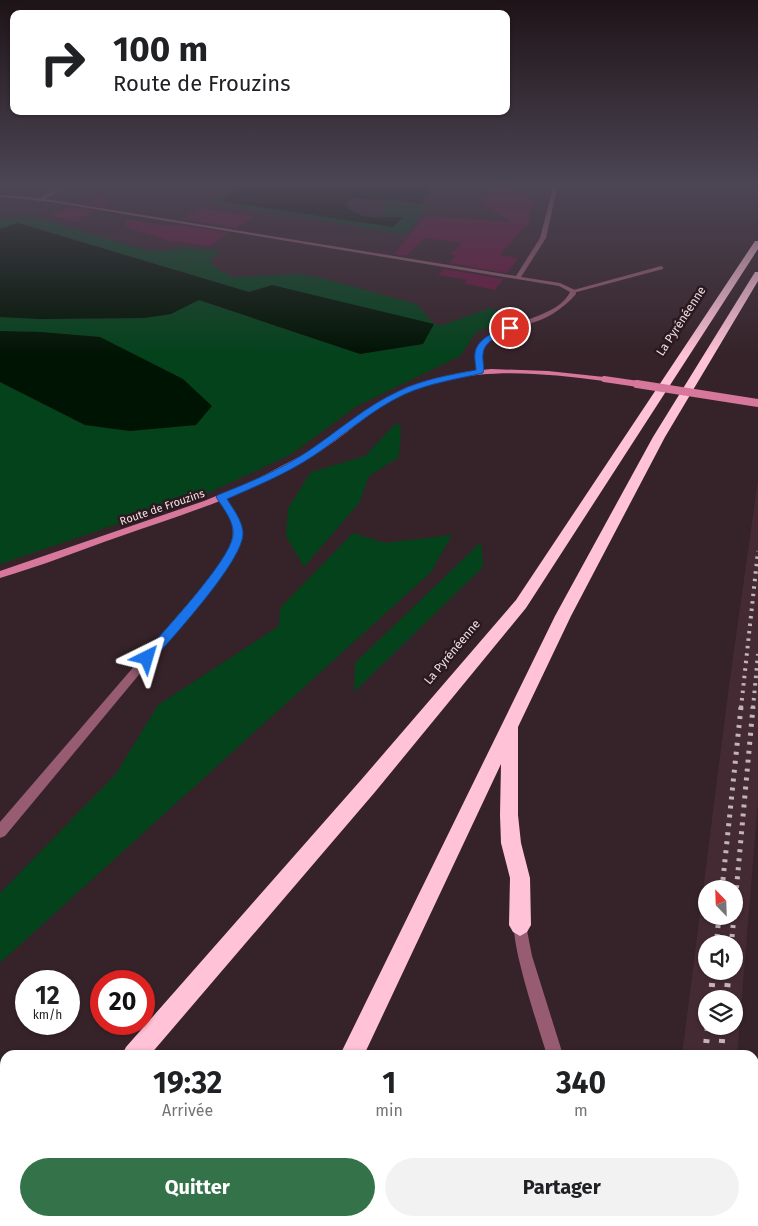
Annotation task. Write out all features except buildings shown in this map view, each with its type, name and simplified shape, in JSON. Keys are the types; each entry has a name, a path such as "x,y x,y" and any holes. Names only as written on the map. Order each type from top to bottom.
{"highway":[{"name":"La Pyrénéenne","path":"138,1050 368,786 521,604 758,242"},
{"path":"354,1050 563,616 659,437 758,274"},
{"path":"511,724 509,815 511,843 520,878 520,925"}],"main road":[{"name":"Route de Frouzins","path":"0,575 259,482 308,455 397,395 440,379 480,372 533,370 758,403"}],"street":[{"path":"296,241 560,285 573,291 661,268"},
{"path":"517,278 541,241"},
{"path":"480,372 479,353 489,338 553,311 573,294 573,291"},
{"path":"0,832 208,586 230,555 238,536 236,523 221,497"},
{"path":"520,925 525,956 553,1050"}],"shaded area":[{"path":"0,241 79,241 249,292 272,285 434,324 423,344 360,354 199,300 171,314 144,318 40,319 0,317"},
{"path":"0,331 100,337 183,379 212,406 196,425 130,431 85,425 0,382"},
{"path":"758,480 758,802 742,990 698,990 698,1035 739,1035 737,1050 683,1050 699,925 743,925 743,880 704,880"}],"green space":[{"path":"79,241 116,241 146,250 160,251 185,248 221,251 210,260 217,269 232,277 298,274 322,278 416,304 434,324 443,325 490,308 517,317 477,331 460,356 357,406 290,455 208,493 0,564 0,382 85,425 130,431 196,425 100,337 0,331 0,317 40,319 144,318 171,314 199,300 360,354 423,344 272,285 249,292"},
{"path":"396,423 401,426 399,457 369,476 359,503 304,567 286,536 288,508 311,472 365,456"},
{"path":"353,533 385,543 452,535 431,572 0,963 0,893 116,774 158,705 279,626 280,608"},
{"path":"481,542 483,567 354,692 355,663"}],"railway":[{"path":"741,708 758,551"},
{"path":"753,708 758,654"},
{"path":"723,880 741,707"},
{"path":"737,880 753,707"},
{"path":"717,935 718,925"},
{"path":"732,935 733,925"},
{"path":"712,980 712,990"},
{"path":"727,990 728,980"},
{"path":"706,1050 707,1035"},
{"path":"721,1050 722,1035"}],"route":[{"path":"147,658 208,586 230,555 238,536 236,523 221,497 259,482 308,455 402,392 440,379 480,372 479,353 482,346 495,334 510,328"}]}
